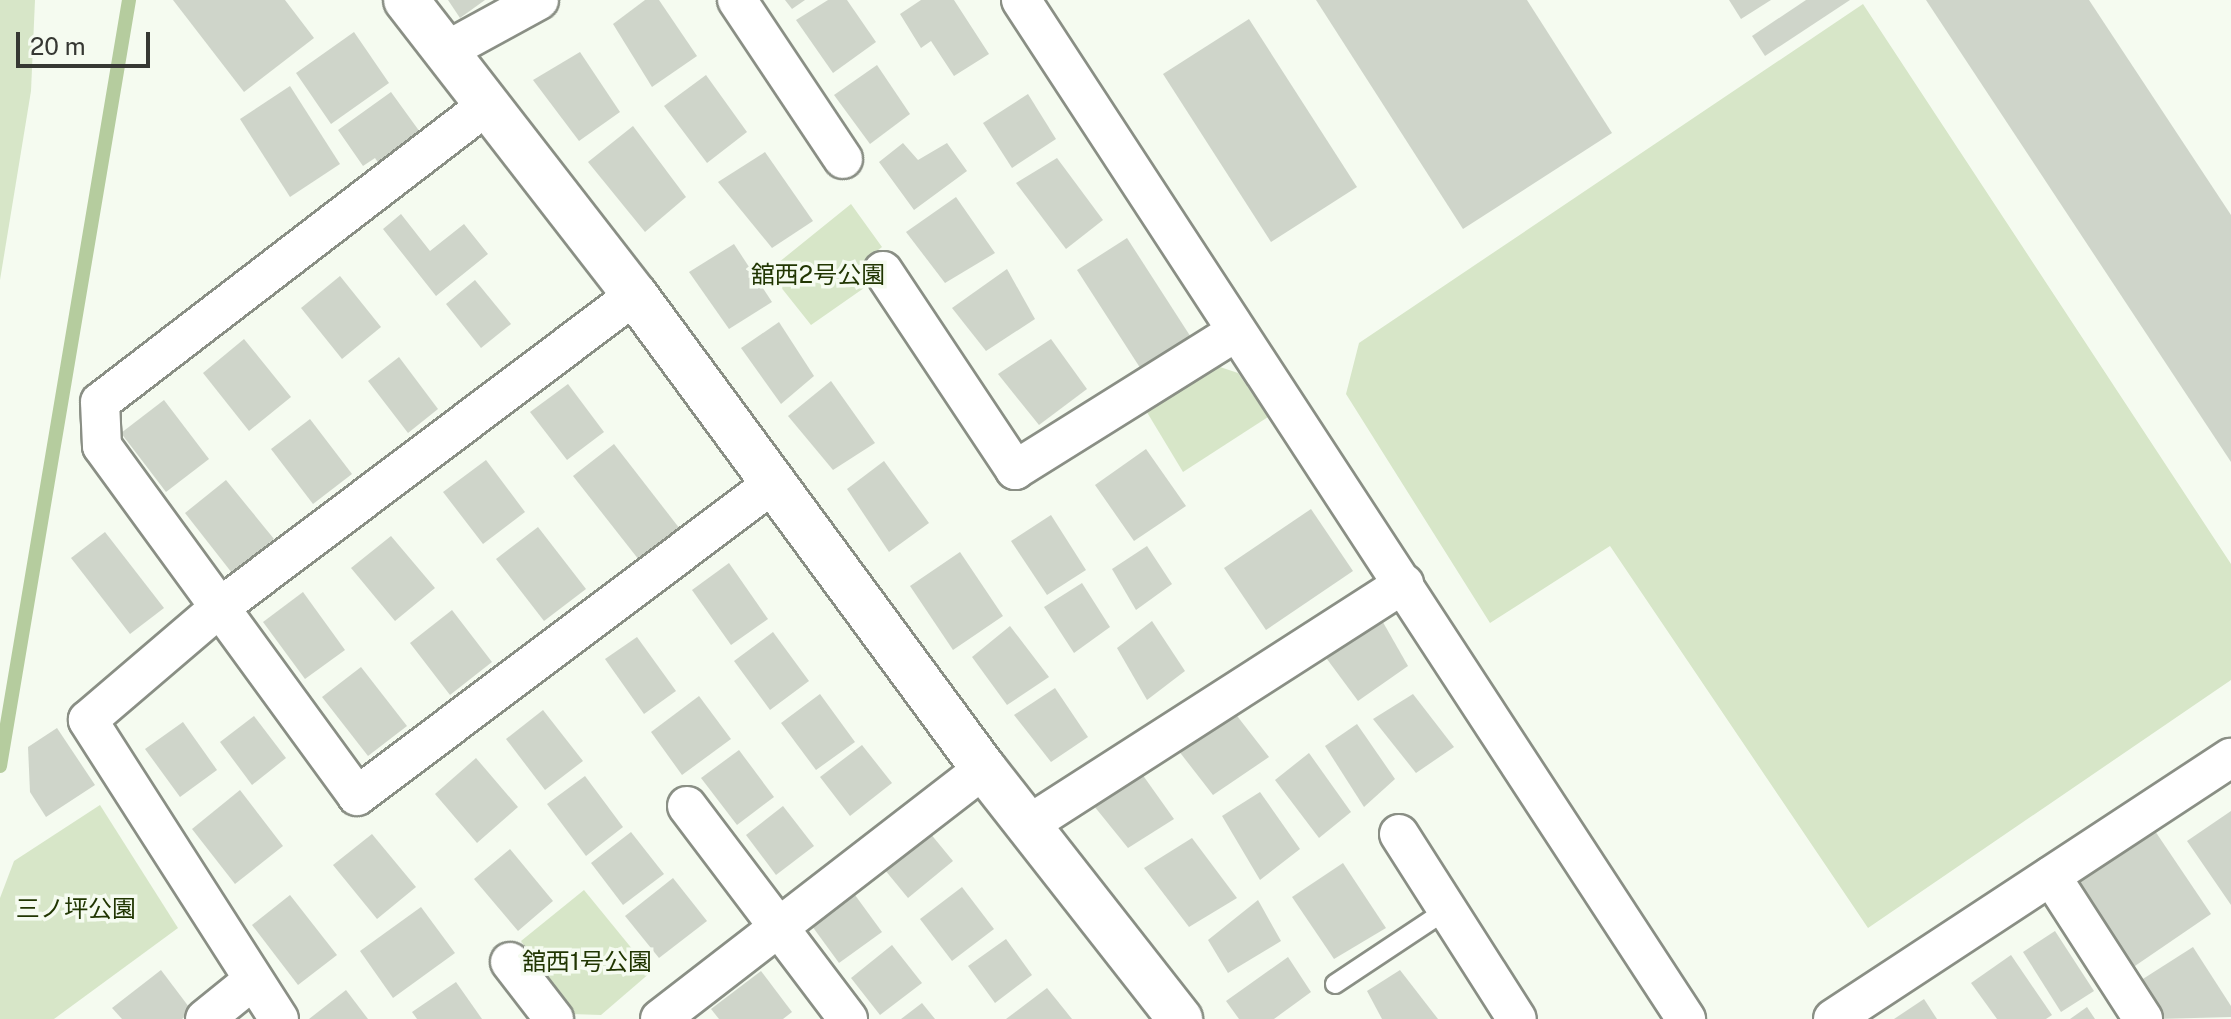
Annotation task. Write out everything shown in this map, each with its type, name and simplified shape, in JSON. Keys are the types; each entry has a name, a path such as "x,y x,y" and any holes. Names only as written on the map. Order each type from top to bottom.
{"street":[{"path":"406,0 635,295 984,769 1180,1019"},
{"path":"446,51 539,0"},
{"path":"737,0 843,159"},
{"path":"1021,0 1686,1019"},
{"path":"486,106 100,402 102,446 357,796 775,482"},
{"path":"883,271 1015,470 1236,332"},
{"path":"279,1019 88,720 219,608 635,295"},
{"path":"1028,825 1404,584"},
{"path":"1846,1016 2231,758"},
{"path":"660,1019 984,769"},
{"path":"687,806 848,1019"},
{"path":"1399,834 1517,1019"},
{"path":"2051,876 2143,1019"},
{"path":"510,962 554,1019"},
{"path":"205,1019 252,981"}],"lane":[{"path":"1335,984 1448,909"}],"green space":[{"path":"0,0 35,0 31,91 0,280"},
{"path":"1863,4 2231,564 2231,680 1868,928 1610,546 1490,623 1346,394 1359,343"},
{"name":"舘西2号公園","path":"851,204 882,247 853,270 864,288 811,325 768,271"},
{"path":"1211,364 1238,373 1268,417 1183,472 1145,409"},
{"name":"三ノ坪公園","path":"100,805 178,928 54,1019 0,1019 0,898 14,861"},
{"name":"舘西1号公園","path":"584,890 651,972 601,1015 571,1014 521,941"}],"building":[{"path":"173,0 285,0 314,38 244,92"},
{"path":"448,0 485,0 460,18"},
{"path":"645,0 659,0 697,56 652,87 613,24"},
{"path":"785,0 805,0 792,9"},
{"path":"828,0 847,0 876,42 833,73 796,20"},
{"path":"921,0 954,0 989,54 954,76 931,41 921,48 900,14"},
{"path":"1316,0 1527,0 1612,133 1463,229"},
{"path":"1729,0 1771,0 1741,19"},
{"path":"1806,0 1850,0 1765,56 1752,36"},
{"path":"1926,0 2089,0 2231,215 2231,462"},
{"path":"1249,19 1357,187 1271,242 1163,74"},
{"path":"354,32 389,83 331,124 296,73"},
{"path":"580,52 620,112 579,141 533,80"},
{"path":"877,65 910,114 870,144 834,95"},
{"path":"706,75 747,132 707,163 664,106"},
{"path":"290,86 340,164 290,197 240,119"},
{"path":"391,92 425,139 383,170 375,158 363,166 338,130"},
{"path":"1028,94 1056,139 1012,168 983,123"},
{"path":"633,126 686,197 645,232 588,162"},
{"path":"903,143 918,160 947,143 967,171 914,210 879,162"},
{"path":"765,152 813,221 772,248 718,182"},
{"path":"1057,158 1103,220 1066,249 1016,183"},
{"path":"956,197 995,253 945,283 906,232"},
{"path":"401,214 430,251 464,224 488,254 436,296 383,229"},
{"path":"1127,238 1196,345 1146,377 1077,270"},
{"path":"734,244 772,302 729,329 689,272"},
{"path":"1007,269 1035,319 986,351 952,308"},
{"path":"340,276 381,327 342,359 301,308"},
{"path":"475,280 511,324 481,348 446,304"},
{"path":"779,322 814,376 781,404 741,348"},
{"path":"244,339 291,397 249,431 203,373"},
{"path":"1051,339 1087,389 1039,425 998,374"},
{"path":"399,357 438,409 408,433 368,381"},
{"path":"831,381 875,443 833,470 788,416"},
{"path":"568,384 604,432 567,460 530,412"},
{"path":"164,400 209,459 166,492 121,433"},
{"path":"310,419 352,474 313,504 271,449"},
{"path":"614,444 680,529 639,560 573,476"},
{"path":"1146,449 1186,506 1134,541 1095,485"},
{"path":"486,460 525,512 483,544 443,492"},
{"path":"884,461 929,523 889,552 847,489"},
{"path":"226,480 274,539 232,573 185,513"},
{"path":"1311,509 1353,571 1266,630 1224,568"},
{"path":"1051,515 1086,570 1047,595 1011,541"},
{"path":"538,527 586,589 544,621 496,559"},
{"path":"105,532 164,608 130,634 71,558"},
{"path":"391,536 435,588 395,621 351,568"},
{"path":"1147,546 1172,584 1136,610 1112,569"},
{"path":"960,552 1003,616 953,650 910,586"},
{"path":"729,563 768,619 731,645 692,590"},
{"path":"1082,583 1110,627 1074,653 1044,607"},
{"path":"303,592 345,650 305,679 263,622"},
{"path":"452,610 492,662 450,695 410,643"},
{"path":"1380,617 1408,666 1358,701 1324,655"},
{"path":"1152,621 1185,671 1147,700 1117,648"},
{"path":"1010,626 1049,677 1007,705 972,657"},
{"path":"773,632 809,681 770,710 734,661"},
{"path":"637,637 676,691 644,714 605,659"},
{"path":"361,667 407,726 368,756 322,697"},
{"path":"1055,688 1088,737 1051,762 1014,715"},
{"path":"820,694 855,742 816,770 781,723"},
{"path":"1413,694 1454,747 1416,773 1373,719"},
{"path":"699,696 731,739 682,775 651,732"},
{"path":"543,710 583,761 545,790 506,739"},
{"path":"1234,712 1269,757 1213,795 1178,750"},
{"path":"254,716 286,758 252,785 220,742"},
{"path":"183,722 217,770 180,797 145,749"},
{"path":"1357,724 1395,779 1364,807 1325,746"},
{"path":"57,728 95,785 46,817 30,792 28,747"},
{"path":"862,745 892,783 850,816 820,777"},
{"path":"739,750 774,797 737,825 701,778"},
{"path":"1309,753 1351,812 1319,838 1275,780"},
{"path":"476,758 518,807 477,843 435,794"},
{"path":"1137,767 1174,819 1128,848 1090,801"},
{"path":"585,776 623,827 586,856 547,804"},
{"path":"240,790 283,846 235,884 192,829"},
{"path":"1260,792 1300,849 1260,880 1222,816"},
{"path":"783,806 814,846 776,875 746,835"},
{"path":"2231,811 2231,905 2187,841"},
{"path":"925,827 953,861 908,898 880,864"},
{"path":"2153,828 2211,914 2132,968 2073,882"},
{"path":"631,832 664,874 623,905 591,863"},
{"path":"372,834 416,887 377,919 333,865"},
{"path":"1192,838 1237,898 1189,927 1144,868"},
{"path":"510,849 553,901 518,931 474,879"},
{"path":"1343,863 1386,928 1334,959 1292,897"},
{"path":"673,878 707,921 659,958 625,916"},
{"path":"962,887 994,929 952,961 920,919"},
{"path":"290,895 337,955 298,985 252,925"},
{"path":"855,895 882,932 839,963 812,926"},
{"path":"1258,900 1281,941 1228,973 1208,940"},
{"path":"421,907 455,953 393,998 360,951"},
{"path":"2055,931 2094,991 2061,1012 2023,952"},
{"path":"1006,939 1032,975 995,1003 968,966"},
{"path":"892,945 922,983 880,1015 851,978"},
{"path":"2193,947 2231,1006 2231,1017 2157,1019 2135,984"},
{"path":"2011,955 2052,1015 2046,1019 1997,1019 1971,983"},
{"path":"1288,957 1311,992 1274,1019 1239,1019 1226,1001"},
{"path":"161,970 192,1011 182,1019 122,1019 112,1008"},
{"path":"1400,970 1438,1019 1382,1019 1367,991"},
{"path":"761,971 792,1012 783,1019 719,1019 711,1009"},
{"path":"456,982 482,1019 417,1019 412,1012"},
{"path":"1047,988 1072,1019 1006,1019"},
{"path":"346,990 368,1019 309,1019"},
{"path":"1924,999 1937,1019 1894,1019"},
{"path":"922,1003 935,1019 901,1019"},
{"path":"2087,1007 2095,1019 2070,1019"}],"waterway":[{"path":"0,766 129,0"}]}
